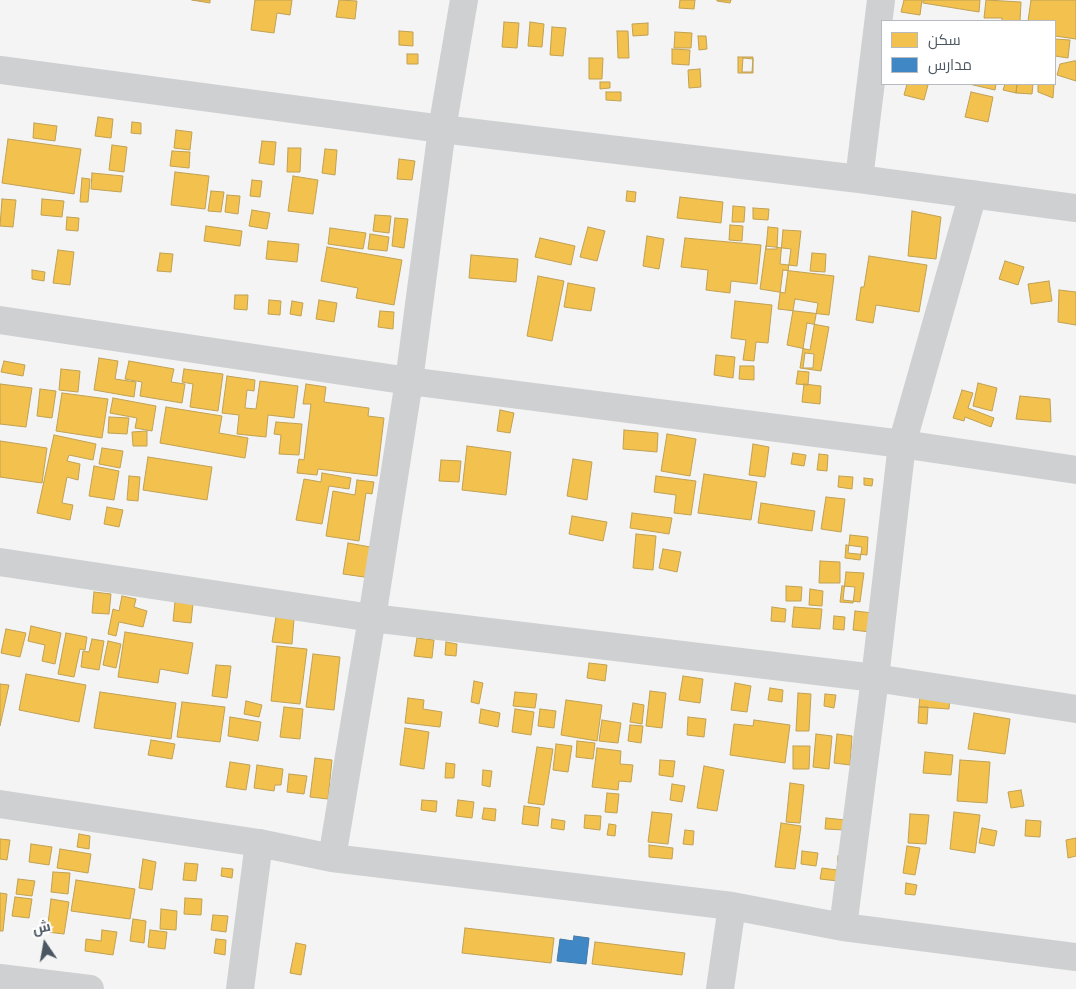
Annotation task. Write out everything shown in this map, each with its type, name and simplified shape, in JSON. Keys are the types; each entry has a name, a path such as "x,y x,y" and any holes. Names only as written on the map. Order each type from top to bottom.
{"street":[{"path":"332,858 409,381 442,128 464,0"},
{"path":"859,179 881,0"},
{"path":"0,70 1076,208"},
{"path":"843,927 875,678 902,444 973,194"},
{"path":"0,320 409,381 902,444 1076,470"},
{"path":"0,562 372,618 875,678 1076,709"},
{"path":"0,804 259,843 332,858 732,906 843,927 1076,957"},
{"path":"240,989 259,843"},
{"path":"720,989 732,906"},
{"path":"0,978 90,989"}],"building: سكن":[{"path":"192,0 210,0 210,3"},
{"path":"255,0 292,0 290,15 277,13 274,33 251,30"},
{"path":"339,0 357,1 355,19 336,17"},
{"path":"680,0 695,0 694,9 679,8"},
{"path":"717,0 731,0 730,3"},
{"path":"904,0 922,0 920,15 901,12"},
{"path":"923,0 980,0 979,12 923,3"},
{"path":"986,0 1021,2 1020,20 984,18"},
{"path":"1031,0 1076,0 1076,39 1056,36 1056,20 1028,20"},
{"path":"504,22 519,23 517,48 502,47"},
{"path":"530,22 544,24 542,47 528,46"},
{"path":"648,23 648,35 633,36 632,24"},
{"path":"552,27 566,28 563,56 550,55"},
{"path":"399,31 413,32 413,46 399,45"},
{"path":"617,31 628,31 629,58 618,58"},
{"path":"675,32 692,33 691,48 674,48"},
{"path":"698,36 706,36 707,49 699,50"},
{"path":"1056,39 1070,40 1068,58 1056,56"},
{"path":"672,49 690,50 689,65 672,64"},
{"path":"407,54 418,54 418,64 407,64"},
{"path":"738,57 753,57 753,73 738,73"},
{"path":"589,58 603,58 602,79 589,79"},
{"path":"743,58 753,59 752,72 742,72"},
{"path":"1076,61 1076,81 1057,75 1060,64"},
{"path":"700,69 701,87 689,88 688,70"},
{"path":"600,82 610,82 610,88 600,89"},
{"path":"907,85 928,85 924,100 904,95"},
{"path":"973,85 996,85 995,90"},
{"path":"1005,85 1017,85 1016,93 1003,90"},
{"path":"1017,85 1033,85 1032,94 1016,93"},
{"path":"1038,85 1054,85 1053,98 1038,92"},
{"path":"606,92 621,92 621,101 606,100"},
{"path":"971,92 993,97 988,122 965,117"},
{"path":"98,117 113,119 111,138 95,136"},
{"path":"132,122 141,123 141,134 131,133"},
{"path":"34,123 57,126 55,141 33,138"},
{"path":"176,130 192,132 190,150 174,148"},
{"path":"8,139 81,149 74,194 2,183"},
{"path":"262,141 276,142 274,165 259,163"},
{"path":"112,145 127,147 124,172 109,170"},
{"path":"288,148 301,148 300,172 287,172"},
{"path":"325,149 337,150 335,175 322,173"},
{"path":"172,151 190,152 189,168 170,166"},
{"path":"399,159 415,161 412,180 397,179"},
{"path":"175,172 209,176 205,209 171,205"},
{"path":"92,173 123,176 121,192 91,189"},
{"path":"293,176 318,180 313,214 288,211"},
{"path":"82,178 90,179 88,202 80,202"},
{"path":"252,180 262,181 260,197 250,196"},
{"path":"211,191 224,192 221,212 208,211"},
{"path":"627,191 636,192 635,202 626,201"},
{"path":"227,195 240,196 238,214 225,212"},
{"path":"680,197 723,202 721,223 677,218"},
{"path":"2,199 16,200 13,227 0,226"},
{"path":"42,199 64,201 62,217 41,215"},
{"path":"733,206 745,207 744,222 732,222"},
{"path":"753,208 769,209 768,220 753,219"},
{"path":"252,210 270,213 267,229 249,226"},
{"path":"912,211 941,217 936,259 908,256"},
{"path":"375,215 391,216 389,233 373,231"},
{"path":"67,217 79,218 78,231 66,230"},
{"path":"395,218 408,219 404,248 392,246"},
{"path":"730,225 743,226 742,241 729,240"},
{"path":"206,226 242,231 240,246 204,241"},
{"path":"588,227 605,231 597,261 580,257"},
{"path":"768,227 778,228 777,249 766,249"},
{"path":"330,228 366,233 363,249 328,244"},
{"path":"783,230 801,231 797,266 780,264"},
{"path":"370,234 389,237 387,251 368,249"},
{"path":"647,236 664,239 659,269 643,266"},
{"path":"540,238 575,246 571,265 535,257"},
{"path":"685,238 761,245 757,284 731,281 730,293 706,290 708,270 681,267"},
{"path":"268,241 299,244 297,262 266,259"},
{"path":"766,246 791,249 785,293 760,289"},
{"path":"327,247 402,260 394,305 356,298 358,288 321,281"},
{"path":"58,250 74,252 70,285 53,283"},
{"path":"160,253 173,254 171,272 157,271"},
{"path":"812,253 826,254 825,272 810,271"},
{"path":"471,255 518,259 516,282 469,278"},
{"path":"869,256 927,265 919,312 876,305 873,323 856,320 861,287 864,287"},
{"path":"1005,261 1024,267 1018,285 999,279"},
{"path":"32,270 45,272 44,281 32,279"},
{"path":"783,270 834,276 829,315 778,309"},
{"path":"538,276 564,281 552,341 527,336"},
{"path":"1049,281 1052,301 1031,304 1028,284"},
{"path":"568,283 595,288 591,311 564,307"},
{"path":"1059,290 1076,292 1076,325 1058,322"},
{"path":"235,295 248,295 247,310 234,309"},
{"path":"795,299 818,303 810,350 787,345"},
{"path":"269,300 281,301 280,315 268,314"},
{"path":"319,300 337,303 334,322 316,319"},
{"path":"292,301 303,303 301,316 290,314"},
{"path":"735,301 772,305 768,343 756,342 754,361 743,360 746,340 731,338"},
{"path":"380,311 394,312 393,329 378,327"},
{"path":"807,323 829,327 821,371 800,368"},
{"path":"805,353 814,354 813,368 803,368"},
{"path":"716,355 735,357 733,378 714,375"},
{"path":"99,358 118,361 115,379 136,382 134,397 94,390"},
{"path":"4,361 25,365 23,376 1,372"},
{"path":"129,361 174,369 171,382 185,384 182,403 140,396 142,382 125,379"},
{"path":"740,366 754,366 754,380 739,379"},
{"path":"61,369 80,371 78,392 59,390"},
{"path":"184,369 223,374 218,411 190,407 193,384 182,382"},
{"path":"798,371 809,372 808,385 796,384"},
{"path":"227,376 255,380 254,391 247,390 245,408 256,409 260,381 298,386 294,418 268,415 266,437 237,434 239,415 222,413"},
{"path":"978,383 997,388 992,411 973,406"},
{"path":"0,384 32,388 26,427 0,424"},
{"path":"306,384 326,387 324,402 369,408 368,416 384,418 377,476 318,469 317,475 297,473 299,459 304,460 311,404 303,404"},
{"path":"804,384 821,386 820,404 802,402"},
{"path":"40,389 56,391 52,418 37,416"},
{"path":"962,390 973,393 968,408 994,418 991,427 965,417 964,421 953,418"},
{"path":"62,393 108,399 102,438 56,431"},
{"path":"1020,396 1050,399 1051,422 1016,419"},
{"path":"113,398 156,406 152,431 135,428 137,418 110,413"},
{"path":"166,407 222,416 219,433 248,438 245,458 160,443"},
{"path":"500,410 514,413 510,433 497,431"},
{"path":"109,417 129,418 127,434 108,433"},
{"path":"276,422 302,424 299,455 279,454 281,435 274,434"},
{"path":"624,430 658,433 657,452 623,449"},
{"path":"147,431 147,446 133,446 132,432"},
{"path":"667,434 696,439 690,476 661,471"},
{"path":"54,435 96,444 93,460 69,455 67,461 80,464 78,480 67,477 62,503 73,505 70,520 37,513"},
{"path":"0,441 47,448 42,483 0,477"},
{"path":"753,444 769,447 765,477 749,475"},
{"path":"467,446 511,452 506,495 462,490"},
{"path":"102,448 123,451 120,468 99,464"},
{"path":"793,453 806,455 804,466 791,464"},
{"path":"819,454 828,455 827,471 817,470"},
{"path":"148,457 212,467 207,500 143,490"},
{"path":"573,459 592,462 587,500 567,496"},
{"path":"441,460 461,461 459,482 439,481"},
{"path":"94,466 119,471 114,500 89,496"},
{"path":"322,473 351,478 349,489 329,486 322,524 296,520 304,479 321,482"},
{"path":"704,474 757,482 751,520 698,513"},
{"path":"129,476 140,477 138,501 127,500"},
{"path":"656,476 696,481 691,515 674,513 676,495 654,492"},
{"path":"839,476 853,477 852,489 838,487"},
{"path":"864,478 873,479 872,486 864,485"},
{"path":"357,480 374,482 372,494 366,493 359,541 326,536 333,491 355,495"},
{"path":"826,497 845,499 841,532 821,529"},
{"path":"761,503 815,511 812,531 758,523"},
{"path":"107,507 123,510 119,527 104,524"},
{"path":"632,513 672,518 669,534 630,528"},
{"path":"572,516 607,522 603,541 569,534"},
{"path":"636,534 656,536 653,570 633,568"},
{"path":"850,535 868,537 867,555 848,553"},
{"path":"348,543 376,548 371,578 343,574"},
{"path":"846,545 862,547 860,560 845,558"},
{"path":"663,549 681,552 677,572 659,568"},
{"path":"820,561 840,562 840,583 819,583"},
{"path":"846,572 864,573 860,602 843,600"},
{"path":"786,586 802,587 801,601 786,601"},
{"path":"842,586 855,587 853,603 840,602"},
{"path":"810,589 823,591 822,606 809,605"},
{"path":"94,592 111,594 109,614 92,613"},
{"path":"122,596 136,599 134,607 147,611 143,627 119,622 116,636 108,634 113,609 119,611"},
{"path":"175,602 193,604 191,623 173,621"},
{"path":"772,607 786,609 785,622 771,621"},
{"path":"794,607 822,609 820,629 792,627"},
{"path":"855,611 873,613 870,632 853,630"},
{"path":"834,616 845,617 844,630 833,629"},
{"path":"276,617 294,619 292,644 272,642"},
{"path":"31,626 61,633 55,664 42,661 45,645 28,641"},
{"path":"6,629 26,633 20,657 1,653"},
{"path":"125,632 193,643 188,674 160,669 158,683 118,677"},
{"path":"66,633 87,637 85,650 80,649 74,677 58,674"},
{"path":"417,638 434,640 432,658 414,656"},
{"path":"92,639 104,641 99,670 81,667 83,651 89,652"},
{"path":"108,641 121,644 116,668 103,665"},
{"path":"446,642 457,644 456,656 445,655"},
{"path":"277,646 307,649 300,704 271,701"},
{"path":"313,654 340,657 334,710 306,707"},
{"path":"589,663 607,665 605,681 587,678"},
{"path":"216,665 231,666 227,698 212,696"},
{"path":"26,674 86,685 79,722 19,710"},
{"path":"683,676 703,679 700,703 679,700"},
{"path":"474,681 483,683 479,704 471,702"},
{"path":"735,683 751,686 747,712 731,710"},
{"path":"0,684 9,685 0,726"},
{"path":"770,688 783,690 782,702 768,700"},
{"path":"650,691 666,693 662,728 646,726"},
{"path":"100,692 176,703 171,739 94,728"},
{"path":"515,692 537,694 535,708 513,706"},
{"path":"798,693 811,694 809,731 796,731"},
{"path":"825,694 836,695 834,708 824,706"},
{"path":"920,695 950,697 949,709 919,707"},
{"path":"408,698 424,700 423,709 442,712 440,727 405,723"},
{"path":"566,700 602,705 597,741 561,735"},
{"path":"246,701 262,705 259,717 244,714"},
{"path":"182,702 225,707 220,742 177,737"},
{"path":"633,703 644,705 642,724 630,722"},
{"path":"284,707 303,709 300,739 280,737"},
{"path":"919,707 928,707 927,724 918,723"},
{"path":"481,709 500,713 498,727 479,723"},
{"path":"515,709 534,712 531,735 512,732"},
{"path":"540,709 556,711 554,728 538,726"},
{"path":"974,713 1010,719 1005,754 968,749"},
{"path":"230,717 261,722 258,741 228,736"},
{"path":"688,717 706,719 704,737 687,735"},
{"path":"602,720 621,723 618,743 599,741"},
{"path":"754,720 790,725 785,763 730,755 734,724 753,726"},
{"path":"630,725 643,726 641,743 628,741"},
{"path":"405,728 429,732 424,769 400,765"},
{"path":"816,734 832,736 829,769 813,767"},
{"path":"837,734 852,736 850,765 834,763"},
{"path":"151,740 175,744 172,759 148,755"},
{"path":"577,741 595,743 593,759 576,757"},
{"path":"556,744 572,746 568,772 553,770"},
{"path":"793,746 810,746 809,769 793,769"},
{"path":"537,747 553,749 544,805 528,803"},
{"path":"597,748 621,751 620,764 633,765 631,782 619,781 618,790 592,787"},
{"path":"925,752 953,755 951,775 923,773"},
{"path":"315,758 332,760 328,799 310,797"},
{"path":"660,760 675,761 673,777 659,775"},
{"path":"960,760 990,762 987,803 957,801"},
{"path":"230,762 250,765 246,790 226,787"},
{"path":"446,763 455,764 454,778 445,778"},
{"path":"257,765 283,769 281,785 275,785 274,791 254,788"},
{"path":"704,766 724,770 717,811 697,808"},
{"path":"483,770 492,771 490,787 482,785"},
{"path":"289,774 307,776 304,794 287,792"},
{"path":"790,783 804,785 800,823 786,822"},
{"path":"672,784 685,786 682,802 670,800"},
{"path":"1021,790 1024,806 1011,808 1008,792"},
{"path":"607,793 619,794 617,813 605,812"},
{"path":"422,800 437,801 436,812 421,810"},
{"path":"458,800 474,802 472,818 456,816"},
{"path":"524,806 540,808 538,826 522,824"},
{"path":"484,808 496,809 495,821 482,819"},
{"path":"652,812 672,814 668,844 648,842"},
{"path":"954,812 980,815 975,853 950,849"},
{"path":"910,814 929,815 926,844 908,843"},
{"path":"585,815 601,816 600,830 584,828"},
{"path":"826,818 846,820 845,830 825,829"},
{"path":"552,819 565,821 564,830 551,828"},
{"path":"1026,820 1041,821 1040,837 1025,836"},
{"path":"781,823 801,826 795,869 775,867"},
{"path":"609,824 616,825 615,836 607,835"},
{"path":"982,828 997,831 994,846 979,843"},
{"path":"685,830 694,831 693,845 683,844"},
{"path":"79,834 90,836 89,849 77,847"},
{"path":"1076,838 1076,856 1068,858 1066,840"},
{"path":"0,839 10,840 7,860 0,859"},
{"path":"31,844 52,847 49,865 29,862"},
{"path":"649,845 673,848 672,859 649,857"},
{"path":"907,846 920,848 915,875 903,873"},
{"path":"60,849 91,854 88,873 57,868"},
{"path":"802,851 818,853 816,866 801,864"},
{"path":"838,856 850,857 847,882 820,879 822,868 837,870"},
{"path":"143,859 156,862 152,890 139,888"},
{"path":"185,863 198,864 196,881 183,880"},
{"path":"222,868 233,869 232,878 221,876"},
{"path":"53,872 70,873 68,894 51,892"},
{"path":"18,879 35,881 32,896 16,894"},
{"path":"76,880 135,889 130,919 71,911"},
{"path":"906,883 917,885 915,895 905,894"},
{"path":"0,893 7,894 3,931 0,931"},
{"path":"15,897 32,899 29,918 12,916"},
{"path":"185,898 202,899 201,915 184,914"},
{"path":"51,899 69,902 64,934 47,932"},
{"path":"161,909 177,911 176,930 160,929"},
{"path":"213,915 228,916 226,932 211,930"},
{"path":"133,919 146,921 144,943 130,941"},
{"path":"465,928 554,938 551,963 462,953"},
{"path":"102,930 117,932 113,955 85,951 86,939 101,941"},
{"path":"150,930 167,932 165,949 148,947"},
{"path":"216,939 226,940 225,955 214,953"},
{"path":"595,942 685,953 682,975 592,964"},
{"path":"296,943 306,945 301,975 290,973"}],"building: مدارس":[{"path":"574,936 589,938 586,964 557,961 560,939 573,941"}]}
